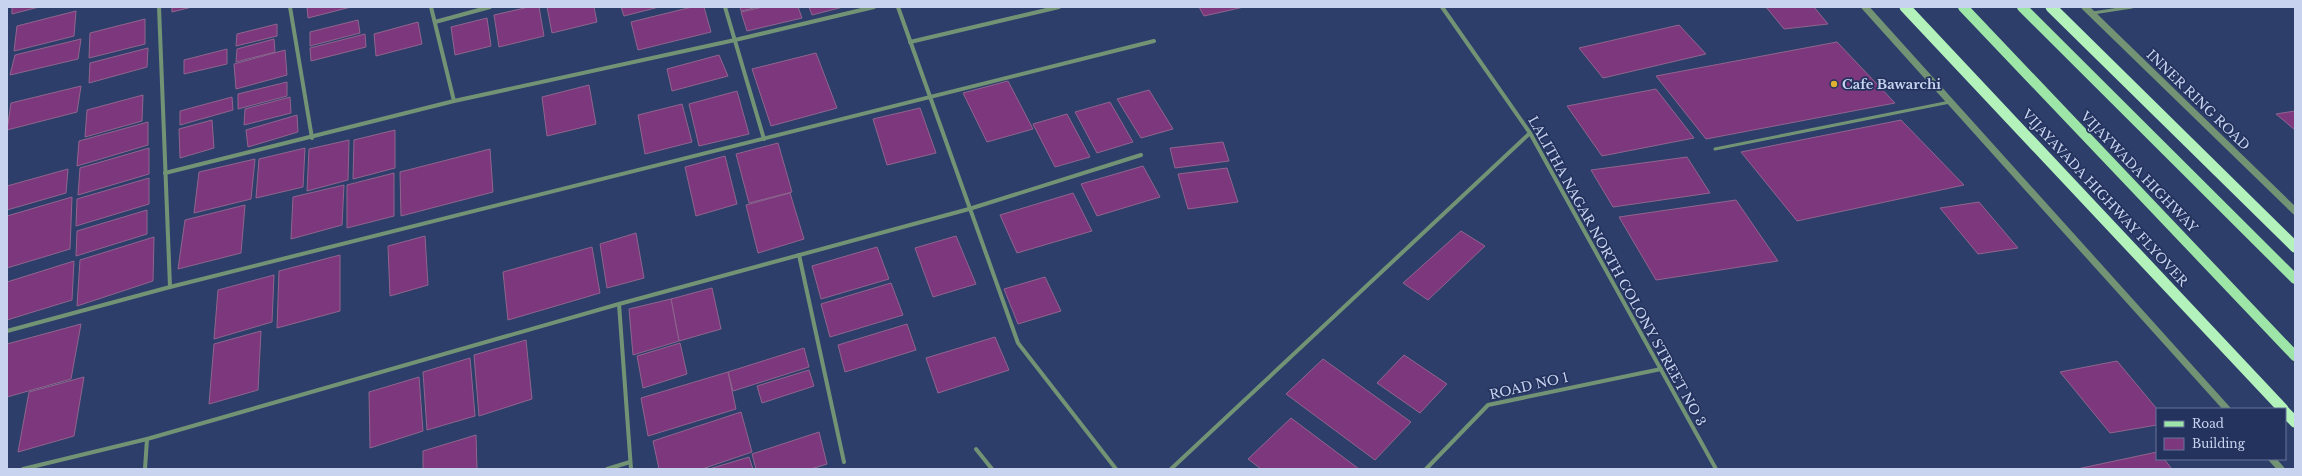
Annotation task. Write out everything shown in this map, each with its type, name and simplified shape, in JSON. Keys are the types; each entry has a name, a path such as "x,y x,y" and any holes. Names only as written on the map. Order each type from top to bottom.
{"highway":[{"name":"VIJAYAVADA HIGHWAY FLYOVER","path":"1906,7 2282,408"},
{"path":"2051,7 2295,246"},
{"path":"2286,413 2295,422"}],"main road":[{"name":"VIJAYWADA HIGHWAY","path":"1963,7 2295,356"},
{"path":"2022,7 2295,279"}],"street":[{"path":"159,7 170,288"},
{"path":"290,7 312,138"},
{"path":"431,7 454,101"},
{"path":"435,22 490,7"},
{"path":"725,7 764,139"},
{"path":"165,173 312,138 454,101 734,40 874,7"},
{"path":"898,7 931,95 969,209 1018,343 1116,469"},
{"path":"910,42 1045,9 1059,7"},
{"name":"LALITHA NAGAR NORTH COLONY STREET NO 3","path":"1442,7 1530,133 1716,469"},
{"path":"1865,7 2226,408"},
{"name":"INNER RING ROAD","path":"2085,7 2295,211"},
{"path":"7,331 170,288 764,139 931,95 1154,41"},
{"path":"1171,469 1530,133"},
{"path":"23,469 147,439 619,304 969,209 1141,155"},
{"path":"799,255 844,462"},
{"path":"619,304 631,469"},
{"name":"ROAD NO 1","path":"1426,469 1488,405 1661,368"},
{"path":"145,469 147,439"},
{"path":"976,449 992,469"},
{"path":"2273,460 2281,469"},
{"path":"607,469 630,462"}],"lane":[{"path":"2092,13 2132,7"},
{"path":"1715,149 1951,102"}],"building":[{"path":"12,7 39,7 12,14"},
{"path":"172,7 192,7 172,12"},
{"path":"307,7 351,7 308,18"},
{"path":"529,7 539,7 544,36 499,47 494,15"},
{"path":"547,7 594,7 597,22 552,33"},
{"path":"621,7 659,7 624,16"},
{"path":"692,7 704,7 711,32 638,50 631,22"},
{"path":"740,7 758,7 741,11"},
{"path":"763,7 798,7 802,18 747,31 741,12"},
{"path":"809,7 843,7 812,15"},
{"path":"1199,7 1244,7 1204,16"},
{"path":"1766,7 1814,7 1828,24 1784,29"},
{"path":"76,11 74,36 14,51 17,26"},
{"path":"487,18 491,46 455,55 451,27"},
{"path":"145,19 145,44 89,58 90,33"},
{"path":"358,20 360,33 310,46 310,32"},
{"path":"418,22 422,44 376,56 374,34"},
{"path":"277,24 277,36 236,46 237,34"},
{"path":"1679,25 1706,54 1603,78 1579,48"},
{"path":"365,34 366,47 311,61 310,48"},
{"path":"81,39 78,59 10,75 15,55"},
{"path":"274,39 275,52 236,62 237,49"},
{"path":"1837,42 1895,103 1706,139 1656,76"},
{"path":"148,48 147,67 89,83 90,63"},
{"path":"227,49 227,64 184,74 184,60"},
{"path":"285,50 287,75 236,89 234,64"},
{"path":"816,53 837,108 771,126 752,69"},
{"path":"719,55 728,76 672,91 667,69"},
{"path":"1008,81 1033,129 987,142 963,93"},
{"path":"287,82 287,96 238,109 238,94"},
{"path":"589,85 596,124 547,136 542,97"},
{"path":"81,86 77,112 7,130 11,103"},
{"path":"1656,89 1694,138 1602,156 1567,106"},
{"path":"1149,90 1173,129 1141,138 1117,99"},
{"path":"737,91 749,134 699,146 689,104"},
{"path":"143,95 142,121 85,137 87,110"},
{"path":"232,97 233,110 180,125 180,111"},
{"path":"290,97 291,113 244,125 245,109"},
{"path":"1110,102 1133,142 1097,153 1075,112"},
{"path":"682,104 692,142 645,154 638,115"},
{"path":"920,108 936,153 887,165 873,119"},
{"path":"2295,111 2295,130 2276,114"},
{"path":"1067,114 1090,157 1055,167 1033,124"},
{"path":"297,115 298,132 248,147 246,130"},
{"path":"212,120 214,148 180,158 179,129"},
{"path":"1901,120 1964,185 1797,221 1741,152"},
{"path":"148,122 148,145 77,166 79,141"},
{"path":"395,130 395,168 353,179 354,140"},
{"path":"349,140 348,180 307,191 309,149"},
{"path":"1223,142 1229,161 1175,168 1170,148"},
{"path":"778,143 792,192 749,203 736,154"},
{"path":"149,148 149,174 78,195 80,168"},
{"path":"305,148 303,187 256,198 259,159"},
{"path":"490,149 493,192 401,216 400,172"},
{"path":"725,156 737,204 696,216 685,167"},
{"path":"1687,157 1710,193 1613,207 1591,170"},
{"path":"255,159 251,199 194,213 199,172"},
{"path":"1143,166 1160,197 1097,216 1081,184"},
{"path":"1227,168 1238,202 1188,209 1178,174"},
{"path":"68,169 66,193 7,210 7,186"},
{"path":"394,173 394,216 347,228 347,185"},
{"path":"149,178 149,204 76,226 77,199"},
{"path":"344,185 342,225 291,239 293,197"},
{"path":"790,193 804,239 758,253 746,205"},
{"path":"1073,193 1092,231 1017,253 1000,215"},
{"path":"72,197 70,249 7,268 7,216"},
{"path":"1736,200 1778,261 1656,280 1619,217"},
{"path":"1979,202 2018,248 1978,254 1940,208"},
{"path":"245,205 241,253 178,269 185,220"},
{"path":"147,210 147,234 76,256 77,231"},
{"path":"1461,231 1485,246 1428,300 1403,283"},
{"path":"636,233 644,278 607,288 600,244"},
{"path":"425,236 428,285 390,296 388,246"},
{"path":"956,236 976,284 933,297 915,248"},
{"path":"154,237 153,281 77,306 80,260"},
{"path":"592,247 600,293 508,320 503,272"},
{"path":"877,247 889,279 821,299 812,266"},
{"path":"340,255 340,311 277,328 279,271"},
{"path":"74,261 72,300 7,320 7,282"},
{"path":"274,275 272,322 214,339 218,290"},
{"path":"1045,277 1061,311 1018,324 1004,289"},
{"path":"891,283 903,315 830,337 821,304"},
{"path":"712,288 721,329 679,341 671,299"},
{"path":"671,299 679,341 633,355 629,309"},
{"path":"81,324 71,379 7,397 7,344"},
{"path":"907,324 916,350 845,372 838,345"},
{"path":"261,331 258,390 209,404 214,344"},
{"path":"995,337 1009,370 938,393 926,358"},
{"path":"526,340 532,399 479,416 474,355"},
{"path":"680,343 687,374 643,388 637,356"},
{"path":"804,348 809,367 733,391 728,372"},
{"path":"1404,355 1447,384 1420,413 1377,383"},
{"path":"470,358 475,416 427,430 423,372"},
{"path":"1323,359 1411,422 1375,460 1286,394"},
{"path":"2117,361 2156,408 2156,425 2110,433 2060,372"},
{"path":"809,370 814,386 762,403 757,386"},
{"path":"728,372 736,409 648,436 641,398"},
{"path":"84,377 74,436 18,452 29,392"},
{"path":"419,377 423,431 370,448 369,392"},
{"path":"741,412 752,452 702,469 659,469 653,441"},
{"path":"1291,418 1359,469 1261,469 1248,459"},
{"path":"819,432 827,464 811,469 756,469 752,454"},
{"path":"476,435 477,469 423,469 423,451"},
{"path":"2156,452 2156,460 2165,460 2172,469 2077,469"},
{"path":"749,457 753,469 709,469"}],"place":[{"name":"Cafe Bawarchi","path":"1834,84"}]}
